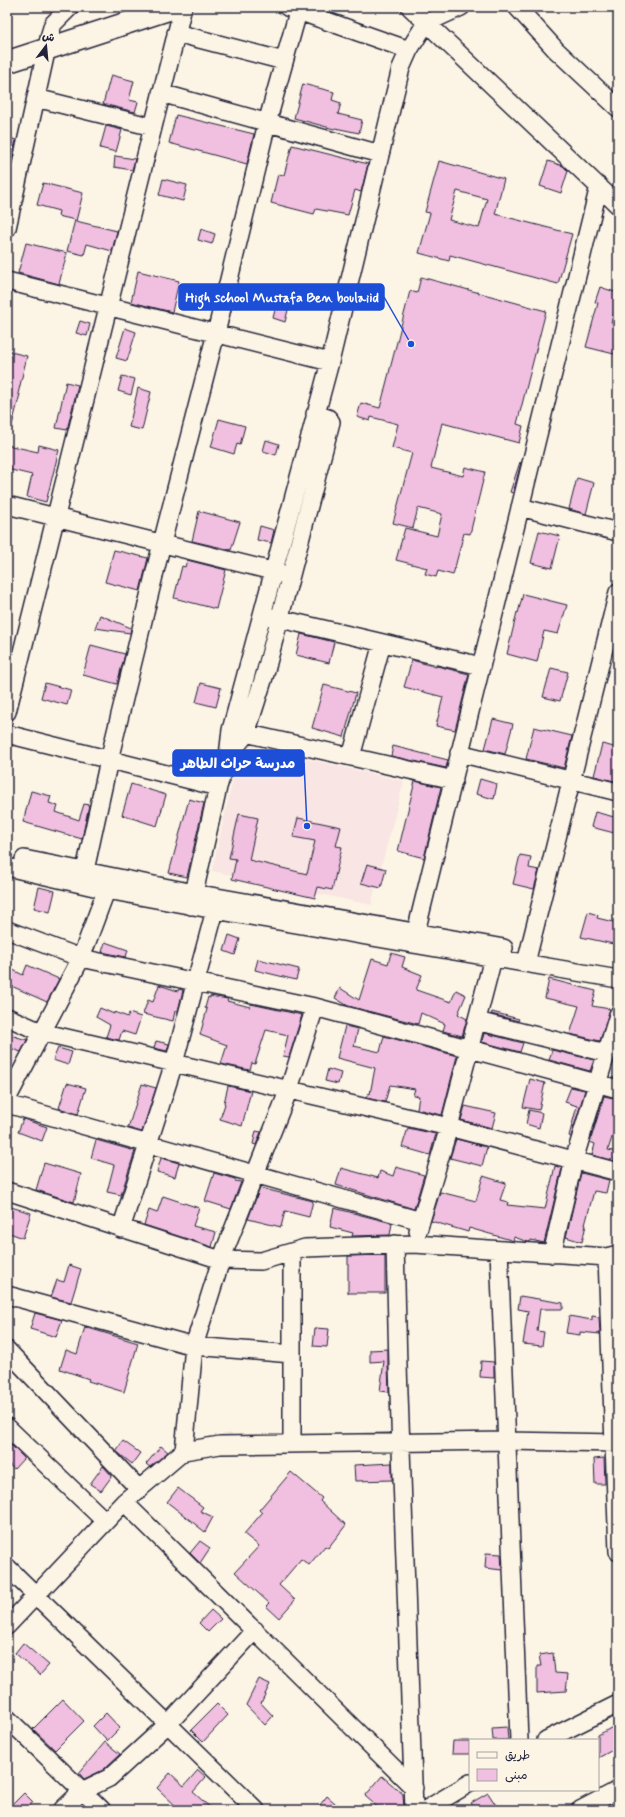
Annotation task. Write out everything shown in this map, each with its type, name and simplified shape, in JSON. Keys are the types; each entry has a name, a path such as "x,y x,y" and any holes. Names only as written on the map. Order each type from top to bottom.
{"street":[{"path":"7,228 53,24 70,7"},
{"path":"7,62 176,7"},
{"path":"7,712 183,7"},
{"path":"410,7 618,205"},
{"path":"192,899 218,787 228,756 265,674 279,619 282,574 315,414 330,362 402,68 409,50 426,23 461,7"},
{"path":"517,7 556,50 618,108"},
{"path":"83,878 109,760 162,543 216,333 267,123 284,61 292,9 409,50"},
{"path":"176,33 284,61"},
{"path":"161,93 380,154"},
{"path":"36,98 153,127"},
{"path":"415,938 454,780 459,753 599,186"},
{"path":"7,281 108,305 330,362"},
{"path":"7,505 282,574"},
{"path":"520,507 618,532"},
{"path":"239,732 262,614 282,574"},
{"path":"527,958 570,780 618,592"},
{"path":"262,614 481,666"},
{"path":"351,757 382,643"},
{"path":"239,732 454,780"},
{"path":"7,734 218,787"},
{"path":"459,753 618,792"},
{"path":"7,856 83,878"},
{"path":"7,867 83,878 217,904 527,958 618,979"},
{"path":"7,1100 41,1032 81,958 109,883"},
{"path":"121,1229 174,1063 217,904"},
{"path":"7,930 81,958 315,1007 618,1089"},
{"path":"415,938 493,958 527,958 618,968"},
{"path":"414,1244 470,1048 493,958"},
{"path":"184,1451 194,1346 221,1260 257,1174 289,1089 315,1007"},
{"path":"552,1254 574,1160 618,1015"},
{"path":"7,1017 41,1032 448,1127 618,1172"},
{"path":"477,1021 606,1053"},
{"path":"7,1104 421,1221"},
{"path":"7,1191 221,1260 261,1261 305,1248 396,1244 552,1254 613,1255 618,1552"},
{"path":"396,1244 414,1810"},
{"path":"500,1250 519,1739"},
{"path":"292,1252 292,1444"},
{"path":"7,1295 194,1346 292,1354"},
{"path":"7,1350 140,1489"},
{"path":"7,1427 105,1521"},
{"path":"7,1626 124,1502 184,1451 220,1445 507,1441 616,1443"},
{"path":"124,1502 414,1788"},
{"path":"7,1567 256,1810"},
{"path":"62,1810 82,1791 109,1778 168,1724 255,1630"},
{"path":"548,1739 618,1704"},
{"path":"7,1718 102,1810"},
{"path":"425,1810 469,1784"},
{"path":"580,1810 618,1790"}],"shaded area":[{"path":"241,744 404,781 371,905 212,871"},
{"path":"7,1028 15,1031 21,1048 7,1080"}],"building":[{"path":"111,75 134,81 129,100 138,102 135,112 103,104"},
{"path":"303,84 334,92 332,100 341,103 338,114 362,120 359,133 334,129 294,118"},
{"path":"176,115 254,134 247,164 169,143"},
{"path":"106,126 122,130 116,152 100,148"},
{"path":"10,138 16,140 7,180 7,140"},
{"path":"292,145 368,164 361,192 355,190 348,215 316,209 314,214 271,203 278,174 284,175"},
{"path":"115,156 135,159 132,170 114,167"},
{"path":"439,161 504,179 495,214 572,234 558,284 450,255 449,261 419,253 430,213 425,212","holes":["457,191 487,199 479,228 449,220"]},
{"path":"548,161 563,166 568,171 561,193 540,186"},
{"path":"163,179 187,185 183,201 159,195"},
{"path":"43,183 83,193 76,221 117,231 112,251 87,244 84,255 67,251 75,220 58,216 59,211 37,205"},
{"path":"201,229 215,234 212,244 198,240"},
{"path":"26,243 67,253 59,284 18,273"},
{"path":"138,271 179,281 172,312 131,302"},
{"path":"421,277 546,311 517,424 523,426 519,443 442,423 431,468 463,476 465,467 485,472 470,534 464,533 453,575 438,571 436,577 425,574 427,568 396,560 405,528 437,536 442,514 418,508 413,528 393,523 412,453 392,448 398,424 371,417 370,421 357,417 361,403 380,408 410,291 417,293"},
{"path":"600,287 618,293 618,301 611,322 618,324 618,355 586,347 598,303 595,302"},
{"path":"276,306 288,310 285,322 273,318"},
{"path":"80,321 90,324 87,336 76,333"},
{"path":"125,328 136,332 127,361 116,358"},
{"path":"7,351 27,356 18,394 20,394 11,429 7,429"},
{"path":"122,376 135,379 131,395 118,391"},
{"path":"66,382 78,385 67,430 56,428"},
{"path":"138,388 151,392 142,430 129,427"},
{"path":"219,419 245,426 240,445 237,444 234,454 211,447"},
{"path":"266,440 279,444 276,455 263,451"},
{"path":"7,445 38,452 39,445 59,450 46,502 27,497 32,475 7,469"},
{"path":"520,462 521,463 513,493 510,492"},
{"path":"577,478 594,483 586,514 569,509"},
{"path":"199,511 240,522 231,550 192,541"},
{"path":"260,526 274,530 271,543 257,540"},
{"path":"539,531 560,536 552,568 531,563"},
{"path":"114,550 148,558 140,591 105,582"},
{"path":"187,560 226,570 216,609 174,598 182,566 185,567"},
{"path":"523,594 567,605 558,634 544,631 537,662 507,654"},
{"path":"100,615 131,628 130,633 95,628"},
{"path":"301,634 334,642 329,663 296,655"},
{"path":"91,645 125,654 117,684 83,675"},
{"path":"412,660 469,674 455,730 436,726 443,697 404,687"},
{"path":"551,668 568,672 560,701 543,697"},
{"path":"45,683 71,690 67,705 41,698"},
{"path":"201,683 221,688 216,707 196,702"},
{"path":"324,685 356,693 344,737 312,728"},
{"path":"493,719 513,724 505,754 485,749"},
{"path":"534,727 572,736 564,768 526,759"},
{"path":"602,744 618,748 618,782 594,776"},
{"path":"393,746 448,760 446,768 391,756"},
{"path":"176,754 192,758 189,768 173,765"},
{"path":"480,779 497,784 494,799 476,794"},
{"path":"415,781 441,787 424,858 398,851"},
{"path":"131,784 166,795 157,826 122,815"},
{"path":"31,791 51,796 49,803 58,806 56,812 79,820 84,804 89,805 82,839 23,822"},
{"path":"189,799 204,803 187,877 169,873"},
{"path":"595,812 618,818 618,834 591,827"},
{"path":"239,814 258,818 249,860 307,874 315,841 293,837 298,818 341,827 336,846 342,847 332,890 318,887 315,898 232,879 236,859 229,858"},
{"path":"520,855 531,857 529,868 539,870 534,889 513,884"},
{"path":"367,864 386,869 381,888 361,883"},
{"path":"39,887 55,891 50,912 34,908"},
{"path":"588,912 598,915 597,918 618,923 618,945 581,937"},
{"path":"229,935 240,939 235,955 224,951"},
{"path":"105,942 128,950 126,957 102,952"},
{"path":"391,953 405,957 402,967 422,975 416,990 451,1002 456,990 466,995 458,1014 467,1019 462,1036 443,1031 445,1024 421,1013 418,1024 348,1006 335,998 340,988 359,1000 372,959 388,964"},
{"path":"258,959 299,969 296,980 255,970"},
{"path":"27,965 59,979 47,1002 7,984 7,967 23,975"},
{"path":"549,979 596,991 592,1006 610,1009 600,1041 570,1034 579,1006 545,998"},
{"path":"159,985 178,991 179,989 183,990 178,1011 175,1011 173,1021 143,1014 148,1000 153,1002"},
{"path":"210,996 228,999 227,1001 250,1007 251,1004 302,1015 289,1057 283,1056 288,1035 266,1030 255,1064 252,1063 250,1070 221,1064 227,1045 200,1035 207,1009 205,1008 208,997 210,998"},
{"path":"100,1008 114,1014 114,1012 128,1017 129,1013 141,1017 135,1035 122,1031 119,1040 106,1037 110,1025 96,1017"},
{"path":"492,1012 519,1019 518,1021 491,1014"},
{"path":"345,1026 358,1029 354,1046 380,1052 384,1036 457,1056 442,1115 417,1109 419,1096 413,1095 415,1089 390,1085 385,1102 366,1098 368,1093 370,1094 375,1068 337,1058"},
{"path":"484,1033 523,1043 520,1052 482,1042"},
{"path":"7,1034 27,1040 21,1052 7,1047"},
{"path":"156,1041 169,1044 167,1051 154,1048"},
{"path":"58,1048 72,1052 68,1065 53,1060"},
{"path":"552,1050 594,1060 590,1071 549,1060"},
{"path":"328,1069 341,1073 338,1084 325,1081"},
{"path":"530,1079 545,1083 539,1110 523,1107"},
{"path":"67,1083 86,1088 78,1114 59,1108"},
{"path":"142,1084 156,1088 142,1132 128,1128"},
{"path":"228,1086 251,1091 242,1126 220,1119 225,1104"},
{"path":"571,1087 585,1090 571,1137 569,1136 577,1106 565,1102"},
{"path":"604,1096 618,1099 618,1119 608,1150 617,1152 614,1161 592,1155 595,1144 590,1142"},
{"path":"465,1106 496,1113 492,1128 461,1120"},
{"path":"529,1110 542,1113 539,1128 526,1124"},
{"path":"23,1119 47,1127 42,1141 18,1132"},
{"path":"408,1128 436,1134 430,1155 402,1147"},
{"path":"256,1131 261,1132 256,1145 253,1144"},
{"path":"456,1139 487,1147 482,1166 450,1158"},
{"path":"96,1140 135,1151 121,1195 107,1192 114,1165 91,1158"},
{"path":"161,1158 179,1163 175,1177 157,1172"},
{"path":"44,1163 81,1174 74,1202 36,1190"},
{"path":"555,1166 562,1168 544,1243 531,1240 528,1242 514,1237 513,1241 469,1228 468,1232 431,1221 440,1192 476,1201 483,1176 506,1183 500,1200 508,1202 507,1205 545,1209"},
{"path":"396,1167 424,1175 414,1209 336,1185 341,1168 378,1178 380,1171 393,1176"},
{"path":"214,1173 241,1182 231,1209 205,1201"},
{"path":"581,1173 609,1180 606,1193 594,1191 582,1242 566,1237"},
{"path":"260,1188 313,1201 309,1217 285,1211 281,1227 248,1219"},
{"path":"163,1196 199,1208 193,1226 216,1232 212,1247 144,1225 149,1210 157,1213"},
{"path":"11,1207 31,1213 23,1238 7,1232 7,1222"},
{"path":"334,1208 392,1223 390,1235 352,1236 353,1233 330,1227"},
{"path":"385,1255 385,1293 348,1293 348,1256"},
{"path":"69,1265 81,1269 71,1302 51,1297 57,1280 64,1282"},
{"path":"520,1296 563,1303 563,1309 540,1309 537,1331 544,1332 542,1346 523,1344 528,1311 518,1309"},
{"path":"35,1313 62,1320 56,1337 30,1329"},
{"path":"569,1316 592,1320 592,1316 599,1317 600,1334 580,1332 580,1335 566,1333"},
{"path":"85,1327 138,1343 124,1392 88,1381 89,1379 60,1369 66,1350 77,1354"},
{"path":"315,1328 329,1329 327,1347 313,1346"},
{"path":"388,1349 389,1392 380,1391 384,1361 370,1362 370,1350"},
{"path":"481,1361 494,1362 494,1378 480,1377"},
{"path":"7,1441 24,1458 14,1469 7,1463"},
{"path":"123,1441 140,1453 132,1464 116,1451"},
{"path":"161,1446 168,1452 150,1467 146,1464"},
{"path":"604,1458 605,1484 595,1484 594,1459"},
{"path":"392,1463 392,1480 355,1481 354,1465"},
{"path":"103,1466 112,1476 101,1491 90,1484"},
{"path":"291,1472 322,1498 320,1501 346,1525 328,1548 325,1546 309,1565 301,1559 279,1585 295,1600 279,1618 266,1606 269,1603 235,1572 259,1546 244,1534 262,1513 259,1510"},
{"path":"178,1488 203,1507 200,1511 213,1517 205,1532 167,1502"},
{"path":"200,1541 210,1548 200,1563 190,1553"},
{"path":"486,1553 501,1554 502,1570 485,1568"},
{"path":"211,1610 221,1619 208,1632 199,1623"},
{"path":"23,1643 49,1665 40,1675 15,1653"},
{"path":"553,1653 555,1673 568,1674 566,1691 537,1693 537,1666 541,1666 539,1655"},
{"path":"259,1679 270,1684 261,1703 273,1716 265,1725 246,1705"},
{"path":"63,1699 84,1721 55,1750 33,1729"},
{"path":"217,1704 228,1715 203,1742 191,1730"},
{"path":"106,1713 120,1728 107,1741 93,1726"},
{"path":"618,1724 618,1747 599,1757 598,1735"},
{"path":"507,1727 508,1739 493,1739 492,1728"},
{"path":"453,1741 469,1741 469,1754 452,1754"},
{"path":"105,1742 120,1754 103,1770 84,1779 79,1773"},
{"path":"198,1770 206,1777 193,1792 213,1810 180,1810 157,1788 170,1773 184,1786"},
{"path":"382,1776 403,1794 404,1810 381,1810 365,1796"},
{"path":"24,1793 33,1802 26,1810 7,1810"},
{"path":"488,1793 499,1810 476,1810 471,1803"},
{"path":"327,1796 343,1810 316,1810"}],"place":[{"name":"High school Mustafa Ben boulaiid","path":"411,344"},
{"name":"مدرسة حراث الطاهر","path":"307,826"}]}
